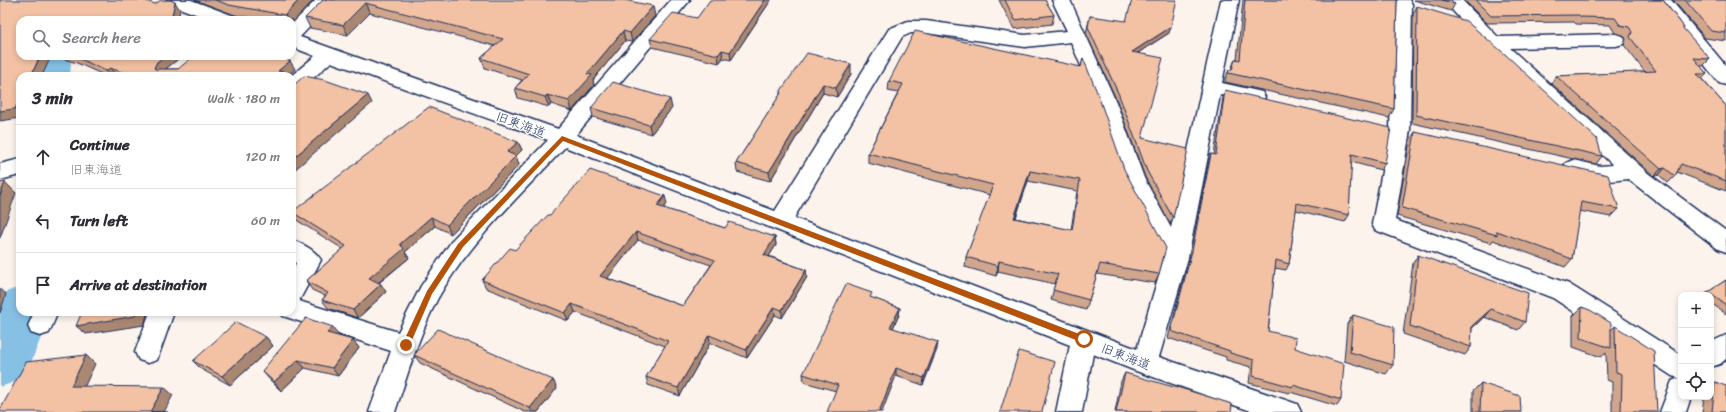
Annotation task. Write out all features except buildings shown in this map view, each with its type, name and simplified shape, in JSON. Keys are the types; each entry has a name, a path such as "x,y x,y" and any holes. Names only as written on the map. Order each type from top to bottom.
{"street":[{"path":"175,0 217,16"},
{"path":"296,31 326,0"},
{"path":"382,412 406,345 429,293 461,245 562,138 681,0"},
{"path":"1060,0 1078,36 1106,102 1132,178 1176,258"},
{"path":"1145,363 1176,258 1230,0"},
{"path":"1662,0 1726,79"},
{"path":"1404,4 1400,130 1383,224 1561,291 1678,366"},
{"path":"1449,8 1474,25 1632,171 1726,243"},
{"path":"780,222 895,33 908,27 926,27 1025,41 1078,36"},
{"path":"1493,43 1616,40"},
{"name":"旧東海道","path":"296,42 562,138 1145,363 1288,412"},
{"path":"296,82 328,54"},
{"path":"1213,87 1275,102"},
{"path":"1554,164 1600,174 1632,171"},
{"path":"0,172 16,168"},
{"path":"296,251 310,260 296,286"},
{"path":"296,310 406,345"},
{"path":"148,352 161,316"},
{"path":"1069,412 1084,339"},
{"path":"1714,354 1726,345"},
{"path":"1672,412 1678,397"}],"waterway":[{"path":"39,60 47,63 46,72"},
{"path":"0,360 18,316"}],"route":[{"path":"406,345 429,293 461,245 562,138 1084,339"}]}
